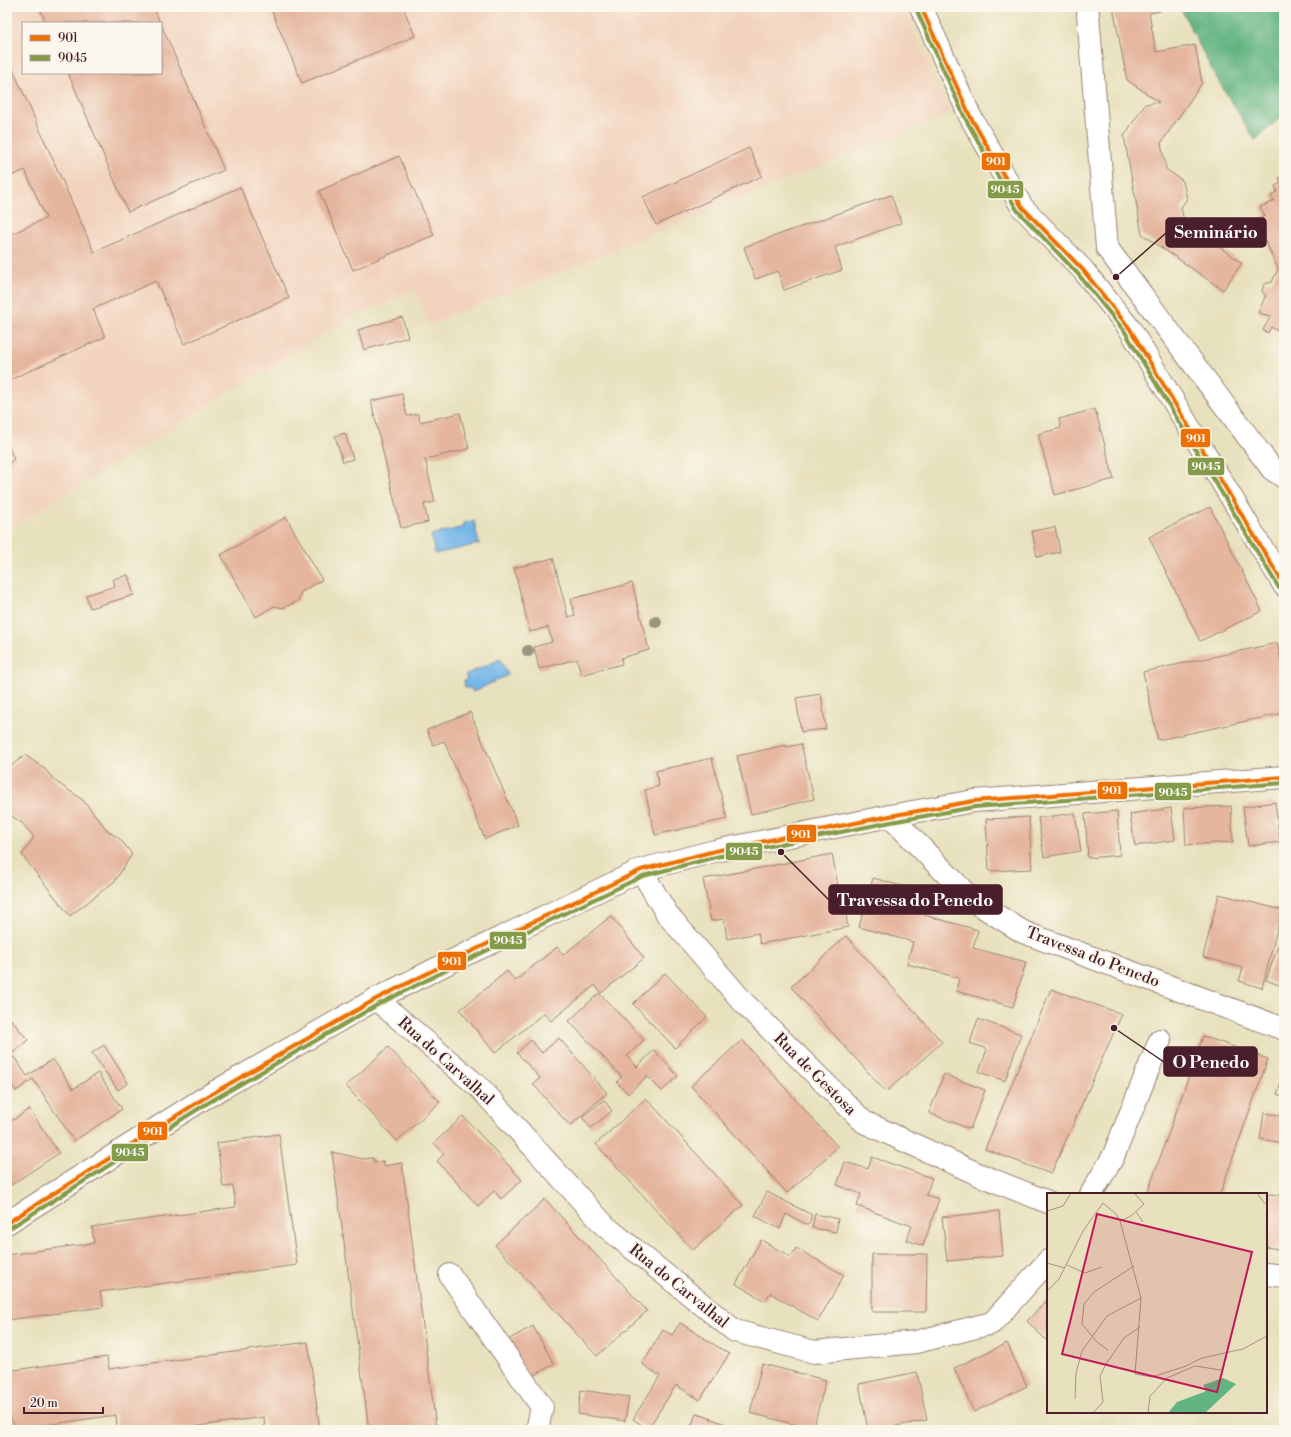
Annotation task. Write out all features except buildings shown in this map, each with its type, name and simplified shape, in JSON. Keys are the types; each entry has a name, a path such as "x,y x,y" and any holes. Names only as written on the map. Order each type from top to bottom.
{"street":[{"path":"921,7 970,116 1022,207 1083,270 1130,329 1284,585"},
{"path":"1088,14 1107,248 1272,469 1284,477"},
{"path":"1083,270 1107,248"},
{"path":"8,1220 203,1099 376,999 641,870 715,852 890,816 974,801 1284,777"},
{"name":"Travessa do Penedo","path":"890,816 972,900 1023,932 1284,1029"},
{"name":"Rua de Gestosa","path":"641,870 667,914 744,1002 864,1122 980,1175 1047,1202"},
{"name":"Rua do Carvalhal","path":"376,999 480,1088 605,1226 735,1331 814,1352 916,1342 992,1323 1047,1262"},
{"path":"1092,1193 1113,1157 1160,1040"},
{"path":"1267,1274 1284,1276"},
{"path":"450,1275 542,1407 537,1430"}],"shaded area":[{"path":"7,7 904,7 950,114 429,325 414,290 340,323 7,531"}],"green space":[{"path":"1180,7 1284,7 1284,115 1255,140 1213,72"}],"water":[{"path":"474,521 479,544 435,554 431,535 464,527 463,523"},
{"path":"500,659 508,675 473,692 471,688 465,688 464,681 467,679 465,675"}],"transit line":[{"name":"901","path":"921,7 970,116 1022,207 1083,270 1130,329 1284,585"},
{"name":"9045","path":"916,9 965,118 1017,210 1078,274 1125,332 1279,588"},
{"name":"901","path":"7,1223 203,1099 376,999 641,870 715,851 974,801 1284,777"},
{"name":"9045","path":"10,1228 206,1104 379,1004 643,876 716,857 975,807 1284,783"}],"place":[{"name":"Seminário","path":"1116,277"},
{"name":"Travessa do Penedo","path":"781,852"},
{"name":"O Penedo","path":"1114,1028"}]}
